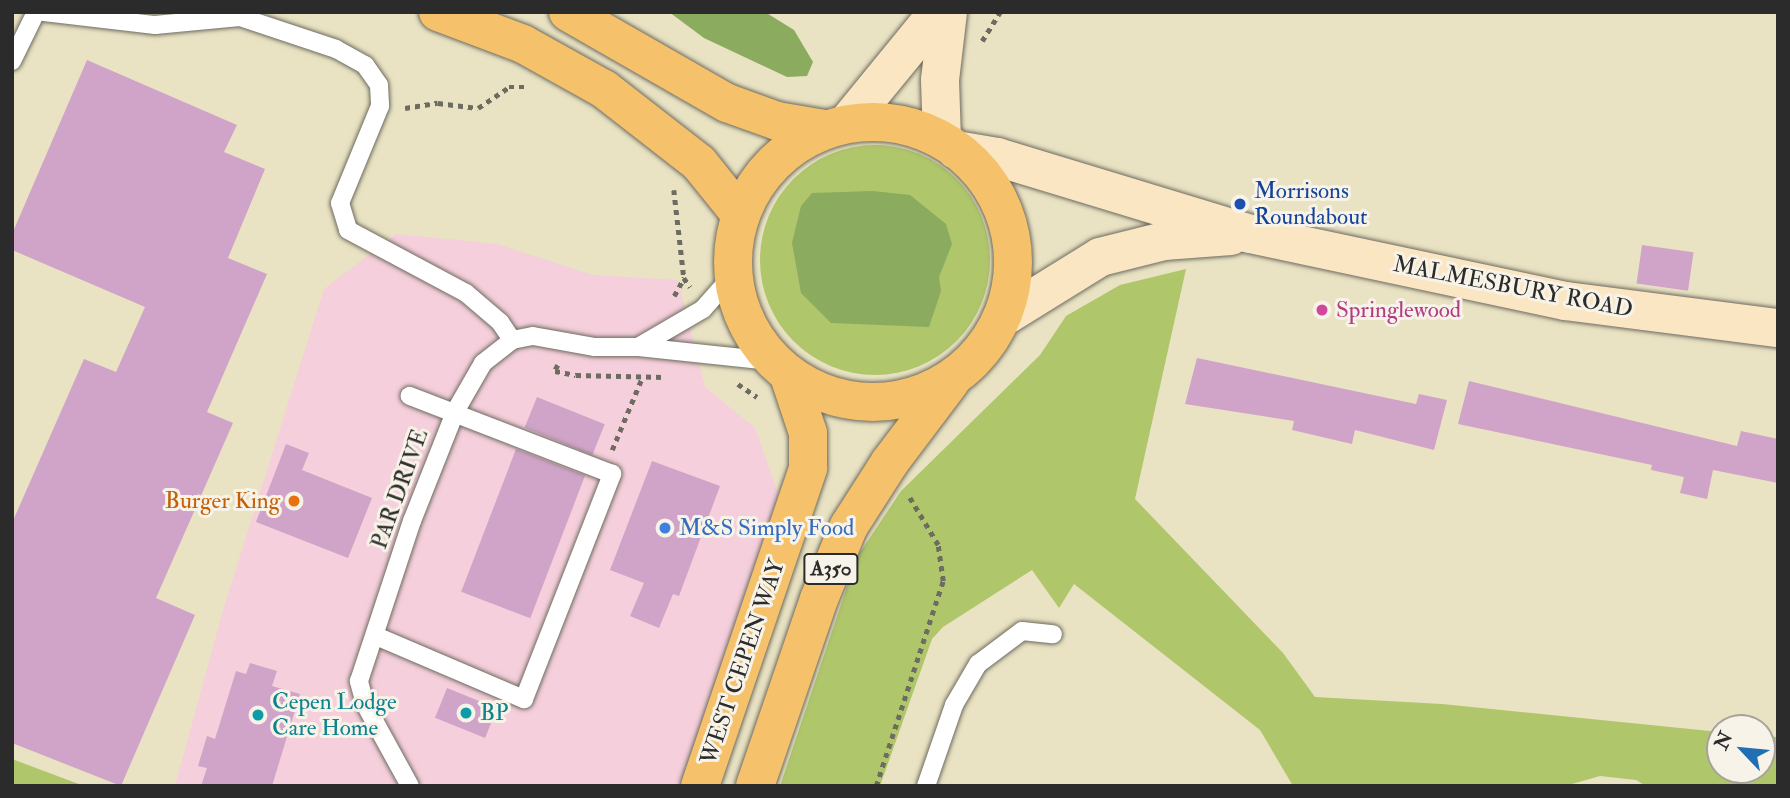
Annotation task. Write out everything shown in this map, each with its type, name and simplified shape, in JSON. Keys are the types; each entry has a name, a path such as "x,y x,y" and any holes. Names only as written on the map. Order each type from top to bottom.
{"highway":[{"path":"438,12 523,44 604,89 699,163 740,214"},
{"name":"A350","path":"569,12 727,103 836,126 890,121 949,145 983,175 1009,227 1013,271 1005,316 989,345 955,377 890,462 849,526 819,599 755,786"},
{"name":"A350","path":"836,126 775,161 740,214 734,274 749,330 780,368 825,393 865,402 911,398 955,377"},
{"name":"WEST CEPEN WAY","path":"700,786 808,468 808,433 780,368"}],"main road":[{"path":"836,126 937,12"},
{"path":"948,12 940,80 949,145"},
{"name":"MALMESBURY ROAD","path":"949,145 997,157 1250,234 1566,301 1778,328"},
{"name":"MALMESBURY ROAD","path":"1005,316 1082,265 1133,246 1250,234"}],"lane":[{"path":"12,61 36,12"},
{"path":"44,12 155,25 240,17 336,49 365,65 379,85 380,106 340,203 348,230 466,293 500,322 512,340 546,337 568,342 638,346 780,368"},
{"path":"638,346 703,309 734,274"},
{"name":"PAR DRIVE","path":"410,786 365,704 359,681 363,657 376,636 412,520 456,410 483,363 512,340"},
{"path":"376,636 524,699 612,474 456,410 410,396"},
{"path":"926,786 954,705 978,664 1022,631 1053,634"}],"path":[{"path":"380,106 438,103 478,108 509,87 531,88"},
{"path":"670,182 680,216 684,278 703,309"},
{"path":"667,305 684,278"},
{"path":"568,342 555,371 642,378 670,376"},
{"path":"603,470 642,378"},
{"path":"731,380 750,390 764,405"},
{"path":"876,786 944,571 925,518 905,491 898,497"}],"shaded area":[{"path":"396,234 497,244 593,275 678,280 705,387 755,428 785,513 684,786 175,786 223,610 324,289"}],"green space":[{"path":"669,12 765,12 794,30 813,62 807,76 787,77 704,38"},
{"path":"864,145 886,145 908,150 939,164 964,187 985,227 990,260 988,282 981,304 971,324 948,349 908,370 886,375 864,375 842,370 811,356 786,333 765,293 760,271 760,249 765,227 779,196 802,171 842,150"},
{"path":"873,191 910,195 946,224 952,244 939,277 941,291 929,327 831,323 801,293 792,243 801,206 812,193"},
{"path":"1186,269 1135,499 1283,653 1315,697 1442,704 1706,731 1706,784 1776,784 1778,737 1778,786 1646,786 1636,780 1600,776 1565,786 1293,786 1260,730 1074,584 1059,608 1032,570 943,627 932,639 880,786 780,786 857,557 901,491 1040,355 1066,316 1120,285"},
{"path":"12,759 84,786 12,786"}],"building":[{"path":"87,60 237,125 224,152 265,169 228,258 267,274 207,412 233,423 156,598 195,615 121,786 12,743 12,523 84,359 116,372 145,307 12,250 12,234"},
{"path":"1642,245 1693,252 1688,291 1637,284"},
{"path":"1197,358 1416,404 1419,394 1447,400 1434,450 1355,430 1352,444 1292,430 1294,421 1185,404"},
{"path":"1469,381 1737,446 1741,431 1778,439 1778,483 1713,470 1707,499 1680,493 1684,477 1651,470 1652,465 1458,424"},
{"path":"537,397 605,424 592,455 525,428"},
{"path":"286,444 309,453 302,470 372,498 348,558 256,522"},
{"path":"516,449 585,476 530,618 461,592"},
{"name":"M&S Simply Food","path":"652,461 720,486 679,596 673,594 659,628 630,616 644,583 610,570"},
{"name":"Cepen Lodge Care Home","path":"250,663 277,671 272,686 300,694 272,786 201,786 207,768 198,766 207,736 215,739 236,671 246,674"},
{"name":"BP","path":"447,688 497,708 485,738 435,718"}],"place":[{"name":"Morrisons Roundabout","path":"1240,204"},
{"name":"Springlewood","path":"1322,310"},
{"name":"Burger King","path":"294,501"},
{"name":"M&S Simply Food","path":"665,528"},
{"name":"BP","path":"466,713"},
{"name":"Cepen Lodge Care Home","path":"258,715"}]}
